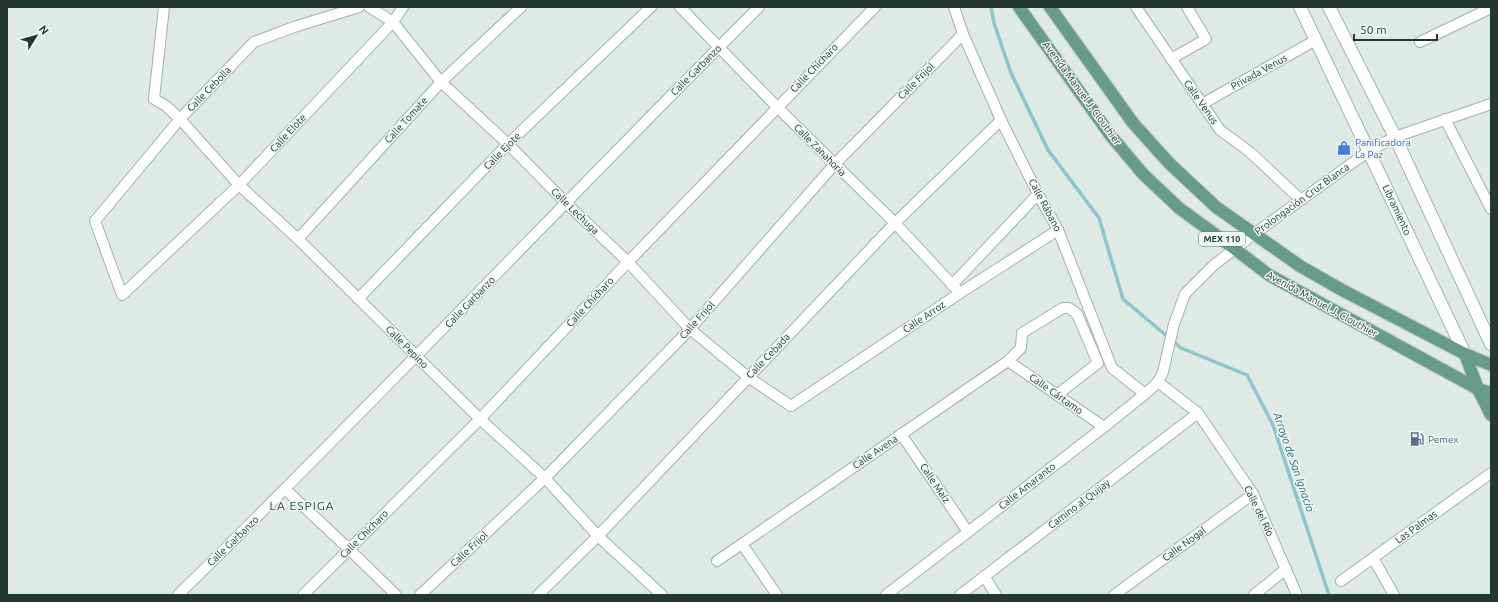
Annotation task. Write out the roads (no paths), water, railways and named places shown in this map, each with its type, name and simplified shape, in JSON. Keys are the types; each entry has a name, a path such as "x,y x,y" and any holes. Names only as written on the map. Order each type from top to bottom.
{"main road":[{"name":"Avenida Manuel J. Clouthier","path":"1019,7 1111,136 1143,174 1179,208 1235,249 1268,276 1478,389 1491,393"},
{"name":"MEX 110","path":"1050,7 1133,123 1169,163 1216,206 1300,266 1342,290 1465,354 1491,365"},
{"name":"Libramiento","path":"1300,7 1465,354 1478,389 1491,414"},
{"path":"1329,7 1395,137 1488,328 1491,344"}],"street":[{"name":"Calle Pepino","path":"164,7 154,98 166,106 180,119 239,185 298,239 480,419 545,478 598,536 658,594"},
{"name":"Calle Cebolla","path":"95,221 180,119 254,42 294,27 359,7"},
{"name":"Calle Lechuga","path":"369,7 393,22 441,82 508,144 566,203 628,262 690,329 748,377 791,406"},
{"name":"Calle Elote","path":"95,221 122,295 239,185 393,22 403,7"},
{"name":"Calle Tomate","path":"298,239 441,82 521,7"},
{"name":"Calle Ejote","path":"358,299 508,144 651,7"},
{"name":"Calle Zanahoria","path":"680,7 777,107 895,224 960,292"},
{"name":"Calle Garbanzo","path":"178,595 286,490 759,7"},
{"name":"Calle Chícharo","path":"303,595 480,419 628,262 875,7"},
{"name":"Calle Rábano","path":"954,7 963,34 1001,120 1058,230 1112,368 1145,394"},
{"name":"Calle Venus","path":"1136,7 1220,130 1250,152 1300,199"},
{"path":"1172,59 1206,39 1187,7"},
{"path":"1420,42 1491,8"},
{"name":"Calle Frijol","path":"420,595 545,478 690,329 834,164 963,34"},
{"name":"Privada Venus","path":"1202,104 1316,40"},
{"name":"Prolongación Cruz Blanca","path":"1163,372 1174,324 1185,294 1214,265 1300,199 1369,151 1395,137 1491,104"},
{"path":"1445,119 1491,209"},
{"name":"Calle Cebada","path":"538,595 598,536 895,224 1001,120"},
{"path":"952,285 1038,194"},
{"name":"Calle Arroz","path":"791,406 960,292 1058,230"},
{"name":"Calle Avena","path":"717,561 1008,361 1021,348 1022,333 1063,308 1069,308 1077,314 1098,363 1057,395"},
{"name":"Calle Cártamo","path":"1008,361 1104,427"},
{"name":"Calle Amaranto","path":"886,595 1145,394 1158,382 1163,372"},
{"name":"Calle del Río","path":"1158,382 1198,412 1253,494 1297,595"},
{"name":"Camino al Quijay","path":"960,595 1198,412"},
{"name":"Calle Maíz","path":"902,434 968,532"},
{"name":"Las Palmas","path":"1341,581 1491,473"},
{"path":"286,490 396,595"},
{"name":"Calle Nogal","path":"1114,595 1253,494"},
{"path":"742,544 776,595"},
{"path":"1373,558 1394,595"},
{"path":"1254,595 1286,569"},
{"path":"984,576 996,595"}],"waterway":[{"name":"Arroyo de San Ignacio","path":"991,7 994,23 1011,73 1048,150 1099,218 1123,299 1181,348 1247,375 1273,425 1329,595"}],"place":[{"name":"Panificadora La Paz","path":"1344,148"},
{"name":"Pemex","path":"1417,439"}],"district":[{"name":"LA ESPIGA","path":"302,505"}]}
